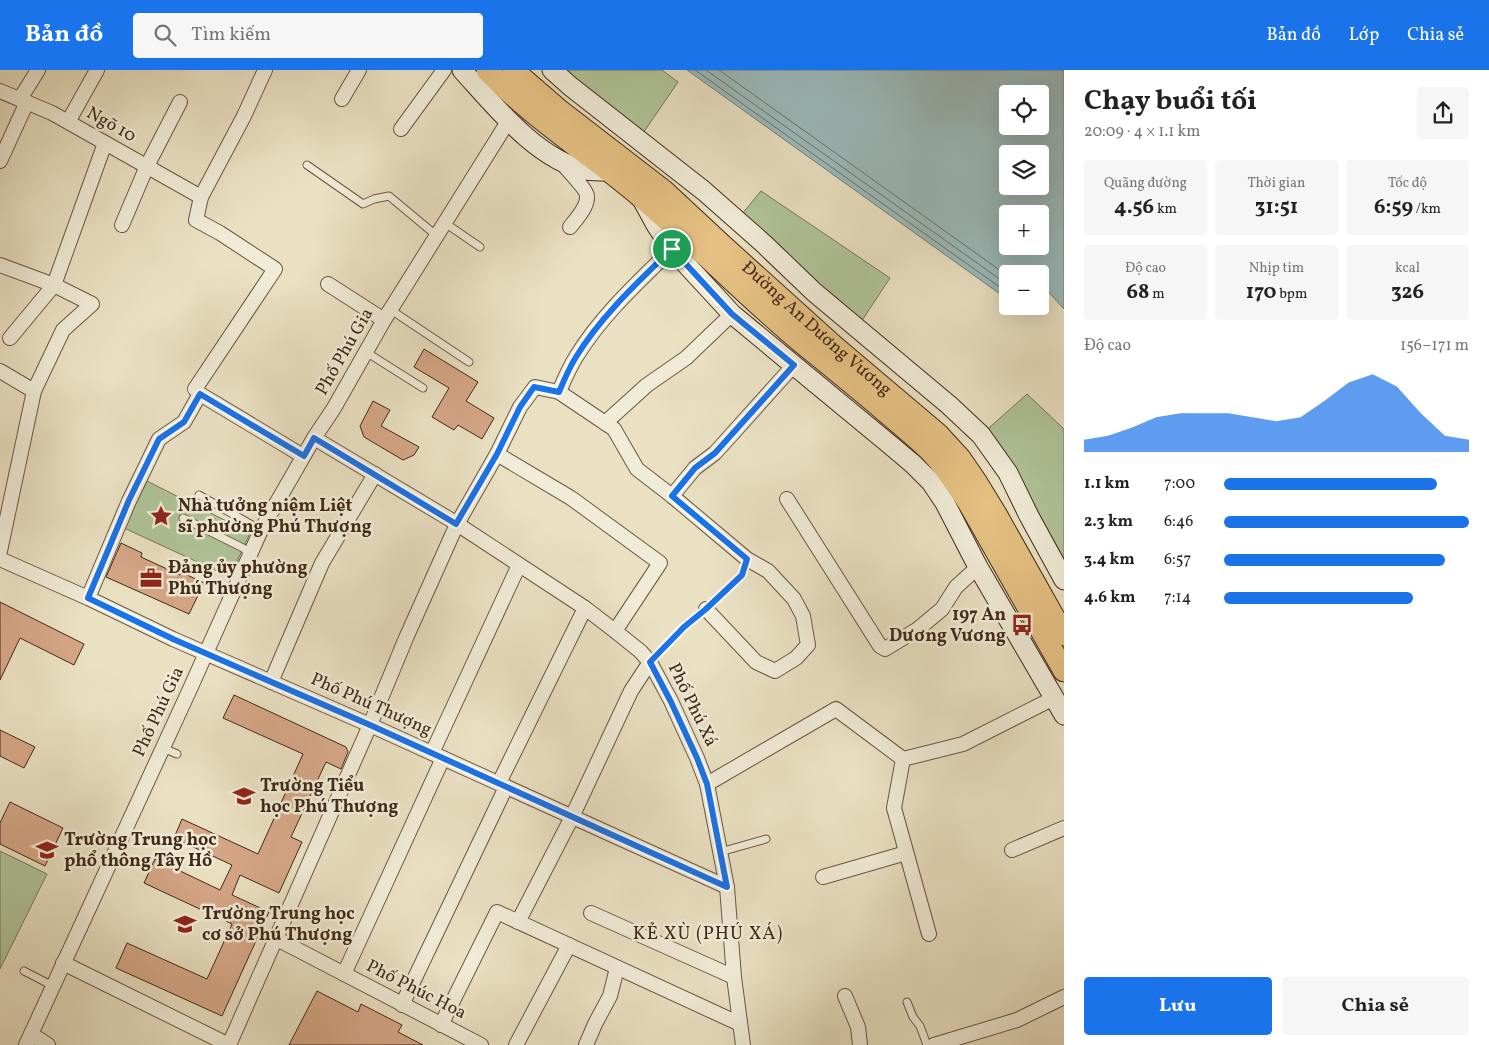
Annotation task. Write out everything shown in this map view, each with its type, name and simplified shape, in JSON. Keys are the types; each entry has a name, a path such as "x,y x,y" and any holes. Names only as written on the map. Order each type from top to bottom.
{"main road":[{"name":"Đường An Dương Vương","path":"487,70 505,89 535,115 642,198 698,247 766,313 933,454 968,502 1064,672"},
{"name":"Đường An Dương Vương","path":"513,70 558,109 663,190 834,346 938,434 960,458 977,482 1064,635"}],"street":[{"path":"0,161 23,101 38,70"},
{"path":"68,122 97,70"},
{"path":"265,70 244,116 202,197 196,220 220,233 275,269 194,389 304,456"},
{"path":"342,99 359,70"},
{"path":"401,129 444,70"},
{"path":"462,70 509,120 538,147 561,162 586,170 609,171"},
{"name":"Đường An Dương Vương","path":"552,70 704,191 764,244 814,292 982,435 1008,473 1029,516 1063,576"},
{"name":"Ngõ 10","path":"0,91 68,122 202,197"},
{"path":"122,224 147,166 180,102"},
{"name":"Phố Phú Gia","path":"28,1040 207,653 261,530 388,315 509,120"},
{"path":"10,338 54,284 105,143"},
{"path":"561,162 585,190 587,196 586,204 570,227"},
{"name":"Đường An Dương Vương","path":"642,198 656,225 672,249 732,314 913,464 931,482 945,503 978,567 1064,715"},
{"path":"559,392 576,358 605,318 672,249"},
{"path":"0,265 54,284 92,304 63,330 34,391 0,551"},
{"path":"328,284 388,315"},
{"path":"605,423 647,385 686,358 732,314"},
{"path":"672,496 695,468 715,453 794,365"},
{"path":"0,371 34,391"},
{"path":"63,963 229,1045 277,939 456,524 497,454 520,407 534,387 559,392 614,429 637,468 747,559 768,571 794,599 803,616 808,645 796,658 776,670 756,662 706,609"},
{"path":"88,598 129,500 159,439 184,422 200,394"},
{"name":"Phố Phú Xá","path":"314,438 456,524 586,608 650,662 694,750 707,784 727,887 734,977 743,1045"},
{"path":"497,454 571,498 660,563 615,631"},
{"path":"271,682 322,563 375,474"},
{"path":"787,500 883,648 891,647 918,629 942,609 956,587 978,567"},
{"name":"Phố Phú Thượng","path":"0,559 88,598 173,639 370,725 727,887"},
{"path":"344,974 519,565"},
{"path":"402,1005 586,608"},
{"path":"518,922 572,817 631,691 650,662"},
{"path":"904,759 963,744 1054,698"},
{"path":"707,784 836,709 904,759"},
{"path":"904,759 894,808 929,934"},
{"path":"1012,850 1064,828"},
{"path":"823,877 906,853"},
{"path":"441,1025 497,912 740,1024"},
{"path":"591,913 734,977"},
{"name":"Phố Phúc Hoa","path":"277,939 481,1045"},
{"path":"516,1045 569,945"},
{"path":"586,1045 610,996 617,968"},
{"path":"845,996 858,1027 860,1045"},
{"path":"934,1045 1017,1020 1064,997"},
{"path":"28,1040 48,1045"}],"lane":[{"path":"307,165 363,204 374,199 389,196 437,236"},
{"path":"445,223 480,247"},
{"path":"388,315 469,362"},
{"path":"366,352 424,388"},
{"path":"199,495 261,530"},
{"path":"183,518 243,548 250,554"},
{"path":"650,662 684,627 742,575 747,559"},
{"path":"163,748 176,754"},
{"path":"720,852 766,839"},
{"path":"24,971 53,986"},
{"path":"907,1002 913,1018 920,1026 926,1045"}],"green space":[{"path":"553,70 662,70 678,82 639,139"},
{"path":"761,191 890,278 857,328 737,220"},
{"path":"1027,394 1064,429 1064,574 981,435"},
{"path":"147,481 250,533 230,577 124,528"},
{"path":"0,851 47,874 0,969"}],"water":[{"path":"687,70 1064,70 1064,309 1049,292 1049,265 999,265 999,293"}],"building":[{"path":"424,349 478,382 466,401 494,418 482,439 458,425 454,430 432,417 449,388 414,367"},
{"path":"373,401 390,410 381,426 419,447 414,455 403,460 364,437 360,426"},
{"name":"Đảng ủy phường Phú Thượng","path":"121,543 142,553 141,557 180,575 181,572 204,583 189,614 106,577"},
{"path":"0,602 84,644 74,665 20,638 0,680"},
{"path":"234,695 346,747 348,752 341,769 326,762 291,837 302,842 279,893 240,875 232,895 269,912 222,1016 116,968 127,943 207,979 232,924 144,883 155,859 220,890 232,865 174,838 182,819 258,854 303,754 223,718"},
{"path":"0,730 35,747 24,768 0,756"},
{"path":"10,802 63,828 45,866 0,844 0,823"},
{"path":"317,991 358,1012 361,1004 402,1025 398,1032 423,1045 289,1045"}],"place":[{"name":"Nhà tưởng niệm Liệt sĩ phường Phú Thượng","path":"161,516"},
{"name":"Đảng ủy phường Phú Thượng","path":"151,578"},
{"name":"197 An Dương Vương","path":"1022,625"},
{"name":"Trường Tiểu học Phú Thượng","path":"244,796"},
{"name":"Trường Trung học phổ thông Tây Hồ","path":"47,850"},
{"name":"Trường Trung học cơ sở Phú Thượng","path":"185,924"}],"district":[{"name":"KẺ XÙ (PHÚ XÁ)","path":"708,934"}],"route":[{"path":"672,249 732,314 794,365 715,453 695,468 672,496 747,559 742,575 684,627 650,662 671,702 707,784 727,887 370,725 173,639 88,598 129,500 159,439 184,422 200,394 304,456 314,438 456,524 497,454 520,407 534,387 559,392 576,358 605,318 672,249"}]}
